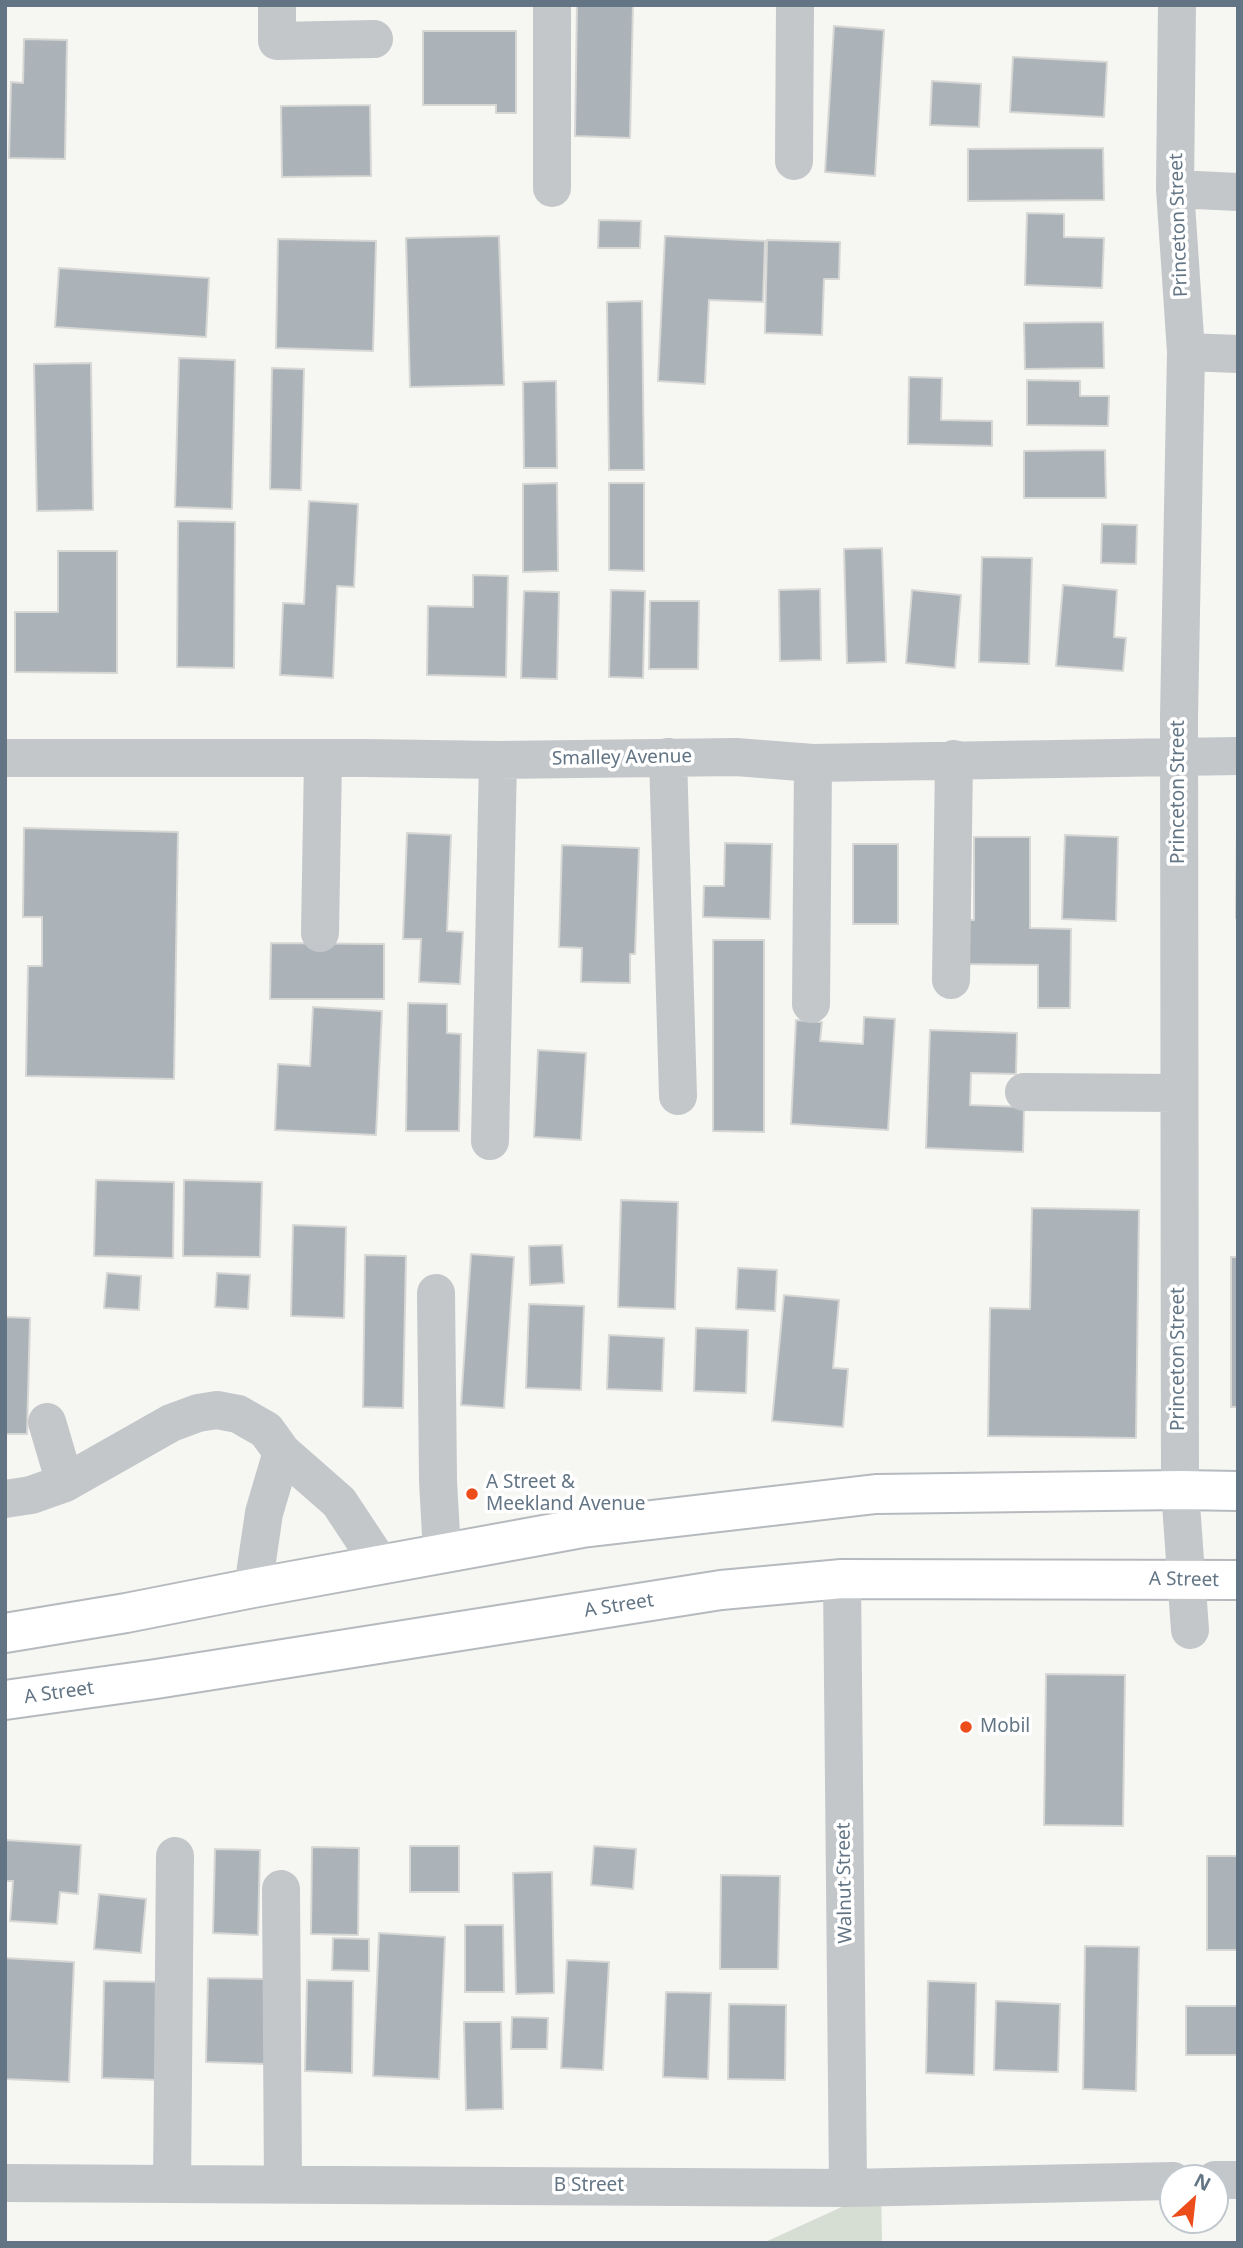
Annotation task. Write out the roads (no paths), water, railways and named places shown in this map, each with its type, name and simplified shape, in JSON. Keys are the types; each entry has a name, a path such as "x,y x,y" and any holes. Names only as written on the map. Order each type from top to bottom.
{"main road":[{"path":"5,1633 126,1614 582,1528 876,1494 1238,1491"},
{"name":"A Street","path":"5,1700 156,1679 722,1590 842,1579 1238,1580"}],"street":[{"path":"277,5 277,41 374,39"},
{"path":"552,5 552,188"},
{"path":"794,161 795,5"},
{"name":"Princeton Street","path":"1177,5 1175,189 1185,352 1179,756 1180,1490 1189,1630"},
{"path":"1175,189 1238,192"},
{"path":"1185,352 1238,354"},
{"name":"Smalley Avenue","path":"5,758 498,760 736,757 813,763 1238,756"},
{"path":"668,757 678,1096"},
{"path":"320,933 323,759"},
{"path":"951,979 954,759"},
{"path":"490,1141 498,760"},
{"path":"811,1004 813,763"},
{"path":"1024,1092 1179,1093"},
{"path":"436,1293 438,1481 442,1553"},
{"path":"5,1499 31,1495 65,1483 171,1423 198,1413 217,1410 238,1414 266,1430 282,1452 339,1502 380,1564"},
{"path":"47,1422 65,1483"},
{"path":"253,1588 264,1513 282,1452"},
{"name":"Walnut Street","path":"842,1579 848,2188"},
{"path":"172,2184 175,1856"},
{"path":"281,1889 283,2184"},
{"name":"B Street","path":"5,2183 848,2188 1159,2181"}],"place":[{"name":"A Street & Meekland Avenue","path":"472,1494"},
{"name":"Mobil","path":"966,1727"}]}
